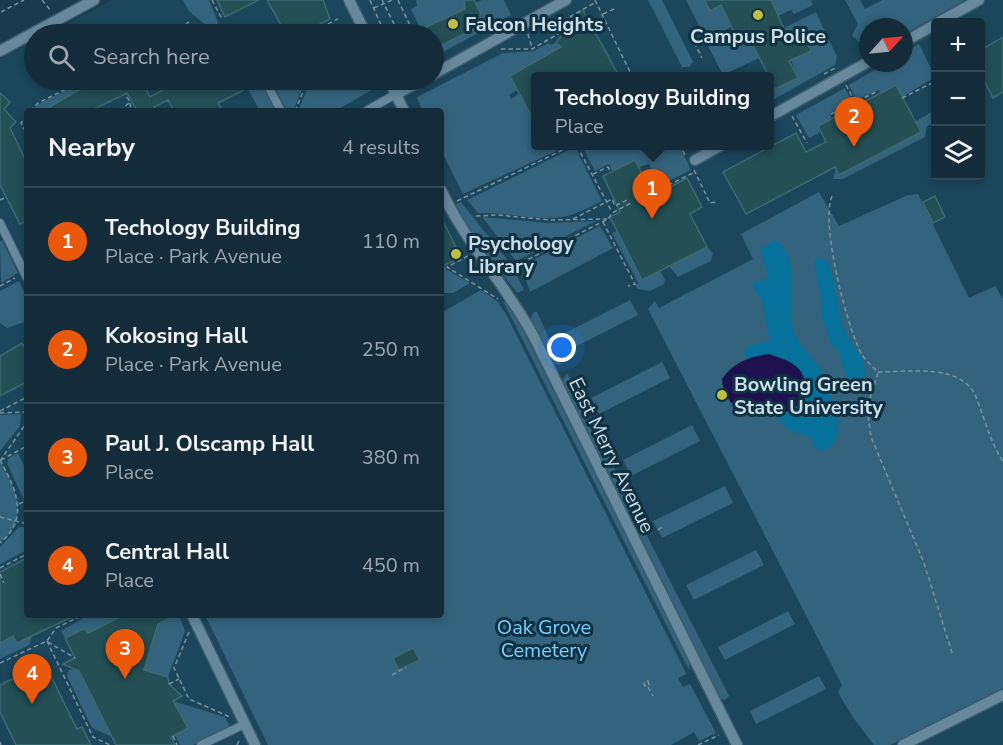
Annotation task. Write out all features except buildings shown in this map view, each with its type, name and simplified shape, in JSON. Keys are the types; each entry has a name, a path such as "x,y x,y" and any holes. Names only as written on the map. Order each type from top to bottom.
{"street":[{"path":"50,24 94,0"},
{"path":"349,0 361,24"},
{"path":"444,68 566,0"},
{"path":"946,18 979,0"},
{"path":"913,37 931,26"},
{"path":"0,51 24,38"},
{"path":"774,114 859,67"},
{"path":"270,90 279,108"},
{"path":"394,90 403,108"},
{"path":"371,108 404,90"},
{"path":"691,162 713,150"},
{"name":"East Merry Avenue","path":"444,196 472,247 501,280 533,335 737,745"},
{"path":"0,223 24,277"},
{"path":"193,618 241,726 255,745"},
{"path":"903,745 1003,694"},
{"path":"201,745 241,726"}],"path":[{"path":"1,12 24,0"},
{"path":"42,0 52,13"},
{"path":"212,0 222,19"},
{"path":"370,0 381,24"},
{"path":"382,0 394,24"},
{"path":"374,9 392,0"},
{"path":"398,0 409,24"},
{"path":"501,49 532,49 558,34 566,19 595,1 630,72"},
{"path":"602,15 616,8"},
{"path":"328,24 338,20"},
{"path":"185,24 189,22"},
{"path":"546,24 558,34"},
{"path":"528,34 532,49"},
{"path":"691,36 702,58"},
{"path":"846,84 856,106"},
{"path":"902,98 931,84"},
{"path":"33,108 65,90"},
{"path":"295,108 303,90"},
{"path":"831,114 878,91"},
{"path":"125,93 131,108"},
{"path":"123,108 130,102"},
{"path":"791,115 807,143"},
{"path":"454,203 562,150"},
{"path":"579,150 612,213"},
{"path":"685,150 683,151 691,162 710,203 716,202"},
{"path":"593,175 608,167 611,172"},
{"path":"648,195 695,172"},
{"path":"832,196 827,206 830,247 844,301 862,355 878,372 935,372 963,379 975,394 992,444 1003,462"},
{"path":"0,200 6,197"},
{"path":"573,219 612,199 615,206 629,199"},
{"path":"515,266 603,222 612,213 631,203"},
{"path":"476,216 550,220 608,219"},
{"path":"603,222 635,284 628,286"},
{"path":"468,256 447,267 500,300"},
{"path":"0,286 24,277"},
{"path":"878,372 867,407 871,437 924,563 953,656"},
{"path":"0,412 24,399"},
{"path":"0,412 24,412"},
{"path":"0,460 24,426"},
{"path":"0,460 24,448"},
{"path":"0,460 14,487 18,504 17,522 0,543"},
{"path":"18,504 24,501"},
{"path":"0,517 24,523"},
{"path":"658,530 662,527"},
{"path":"0,568 24,556"},
{"path":"0,574 4,583"},
{"path":"0,663 47,641 56,628 75,618"},
{"path":"190,628 174,668 189,699 241,726 237,745"},
{"path":"47,641 75,658"},
{"path":"47,641 93,736 110,745"},
{"path":"392,675 406,667"},
{"path":"170,684 179,679"},
{"path":"648,686 653,696"},
{"path":"698,745 718,735"},
{"path":"173,736 177,745"}],"shaded area":[{"name":"Bowling Green State University","path":"112,0 1003,0 1003,745 0,745 0,59 24,46 24,90 444,90 444,24 66,24"},
{"path":"774,240 783,247 791,269 791,311 795,334 822,371 827,391 837,411 836,438 833,444 822,451 814,447 810,436 790,430 775,415 781,415 796,365 778,357 766,355 748,361 744,352 749,345 770,341 762,301 753,287 754,281 761,282 768,275 760,250"},
{"path":"818,257 827,261 831,270 843,324 863,360 865,375 860,389 852,384 845,373 839,352 831,343 822,318 814,261"},
{"path":"769,354 786,360 801,372 807,396 797,406 785,412 757,415 744,412 725,394 722,379 742,361"}],"green space":[{"path":"183,0 209,0 219,24 204,24 189,11"},
{"path":"416,0 464,0 465,9 434,24 418,24 411,9 417,6"},
{"path":"482,0 504,0 511,15 444,52 444,44 475,28 471,20 475,3"},
{"path":"648,0 662,0 693,62 689,67 682,67"},
{"path":"686,0 705,0 710,10 730,1 735,11 726,16 731,27 705,41"},
{"path":"771,0 811,0 813,5 794,14 791,10 778,16"},
{"path":"845,0 860,0 865,9 882,0 965,0 913,29 913,18 859,18 859,43 852,35 858,24"},
{"path":"816,12 837,57 835,65 774,99 774,87 775,89 798,78 791,60 811,50 800,27 779,36 776,32"},
{"path":"733,31 739,42 749,38 759,58 729,72 721,72 707,44"},
{"path":"549,43 551,45 555,43 561,47 510,76 517,90 509,95 511,99 519,94 531,115 531,150 558,150 463,194 444,156 444,108 421,108 417,97 431,90 444,90 444,83 503,53 534,51"},
{"path":"919,44 931,69 931,79 902,97 881,93 878,90 856,100 849,85 871,72 913,72 913,48"},
{"path":"845,88 852,102 830,113 832,119 818,126 819,133 809,138 796,115"},
{"path":"66,90 78,90 48,108 34,108"},
{"path":"249,90 265,90 274,108 258,108"},
{"path":"276,90 302,90 294,108 285,108"},
{"path":"307,90 372,90 340,108 299,108"},
{"path":"931,112 931,124 927,126 925,137 843,179 833,179 836,168"},
{"path":"569,150 576,150 602,201 571,215 545,218 478,213 467,200"},
{"path":"584,150 681,150 691,170 659,186 649,164 639,167 635,160 612,171 609,164 595,171"},
{"path":"819,192 839,226 908,195 918,194 969,298 995,286 1003,299 1003,688 890,745 874,745 838,692 842,685 648,309 655,301 659,308 753,259 741,234"},
{"path":"461,202 513,267 524,290 517,293 471,233 456,204"},
{"path":"482,217 548,223 596,221 516,261"},
{"path":"600,226 613,248 530,292 521,266"},
{"path":"617,231 642,280 660,271 665,280 664,284 650,291 638,289 635,285 638,283 612,233"},
{"path":"2,240 18,273 1,283 0,241"},
{"path":"707,247 713,253 711,261 678,277 669,266"},
{"path":"444,265 446,269 470,283 453,293 444,293"},
{"path":"19,281 24,292 24,322 7,328 0,323 0,291"},
{"name":"Oak Grove Cemetery","path":"481,290 497,301 506,314 684,669 686,674 678,678 683,687 690,684 716,733 699,741 694,732 671,745 268,745 206,618 444,618 444,311"},
{"path":"508,300 690,662 689,670 503,301"},
{"path":"630,300 638,315 569,350 561,335"},
{"path":"534,312 537,312 561,365 552,363 530,320"},
{"path":"662,362 670,378 599,414 591,398"},
{"path":"567,373 635,513 626,511 561,383"},
{"path":"21,414 20,426 0,451 0,415"},
{"path":"692,425 700,441 631,476 623,460"},
{"path":"18,453 24,466 24,500 7,463 9,458"},
{"path":"0,460 15,492 17,513 15,524 0,543"},
{"path":"725,486 733,503 662,538 653,521"},
{"path":"640,522 729,696 725,700 720,699 636,532"},
{"path":"19,527 24,527 24,552 0,564 0,547"},
{"path":"756,550 764,565 694,600 686,585"},
{"path":"788,611 795,624 725,660 718,647"},
{"path":"84,618 118,618 88,633 85,628 65,638 61,631"},
{"path":"172,618 180,618 185,631 168,677 144,670 157,624"},
{"path":"27,628 32,637 29,645 0,659 0,643 13,636 17,643 24,640"},
{"path":"77,669 112,737 92,728 67,676 69,670"},
{"path":"819,676 826,689 756,724 750,711"},
{"path":"173,701 225,717 230,727 193,745 180,745 175,735 188,728"}],"place":[{"name":"Campus Police","path":"758,15"},
{"name":"Falcon Heights","path":"453,24"},
{"name":"Kokosing Hall","path":"854,147"},
{"name":"Techology Building","path":"652,219"},
{"name":"Psychology Library","path":"456,254"},
{"name":"Bowling Green State University","path":"722,395"},
{"name":"Paul J. Olscamp Hall","path":"125,679"},
{"name":"Central Hall","path":"32,704"}]}
